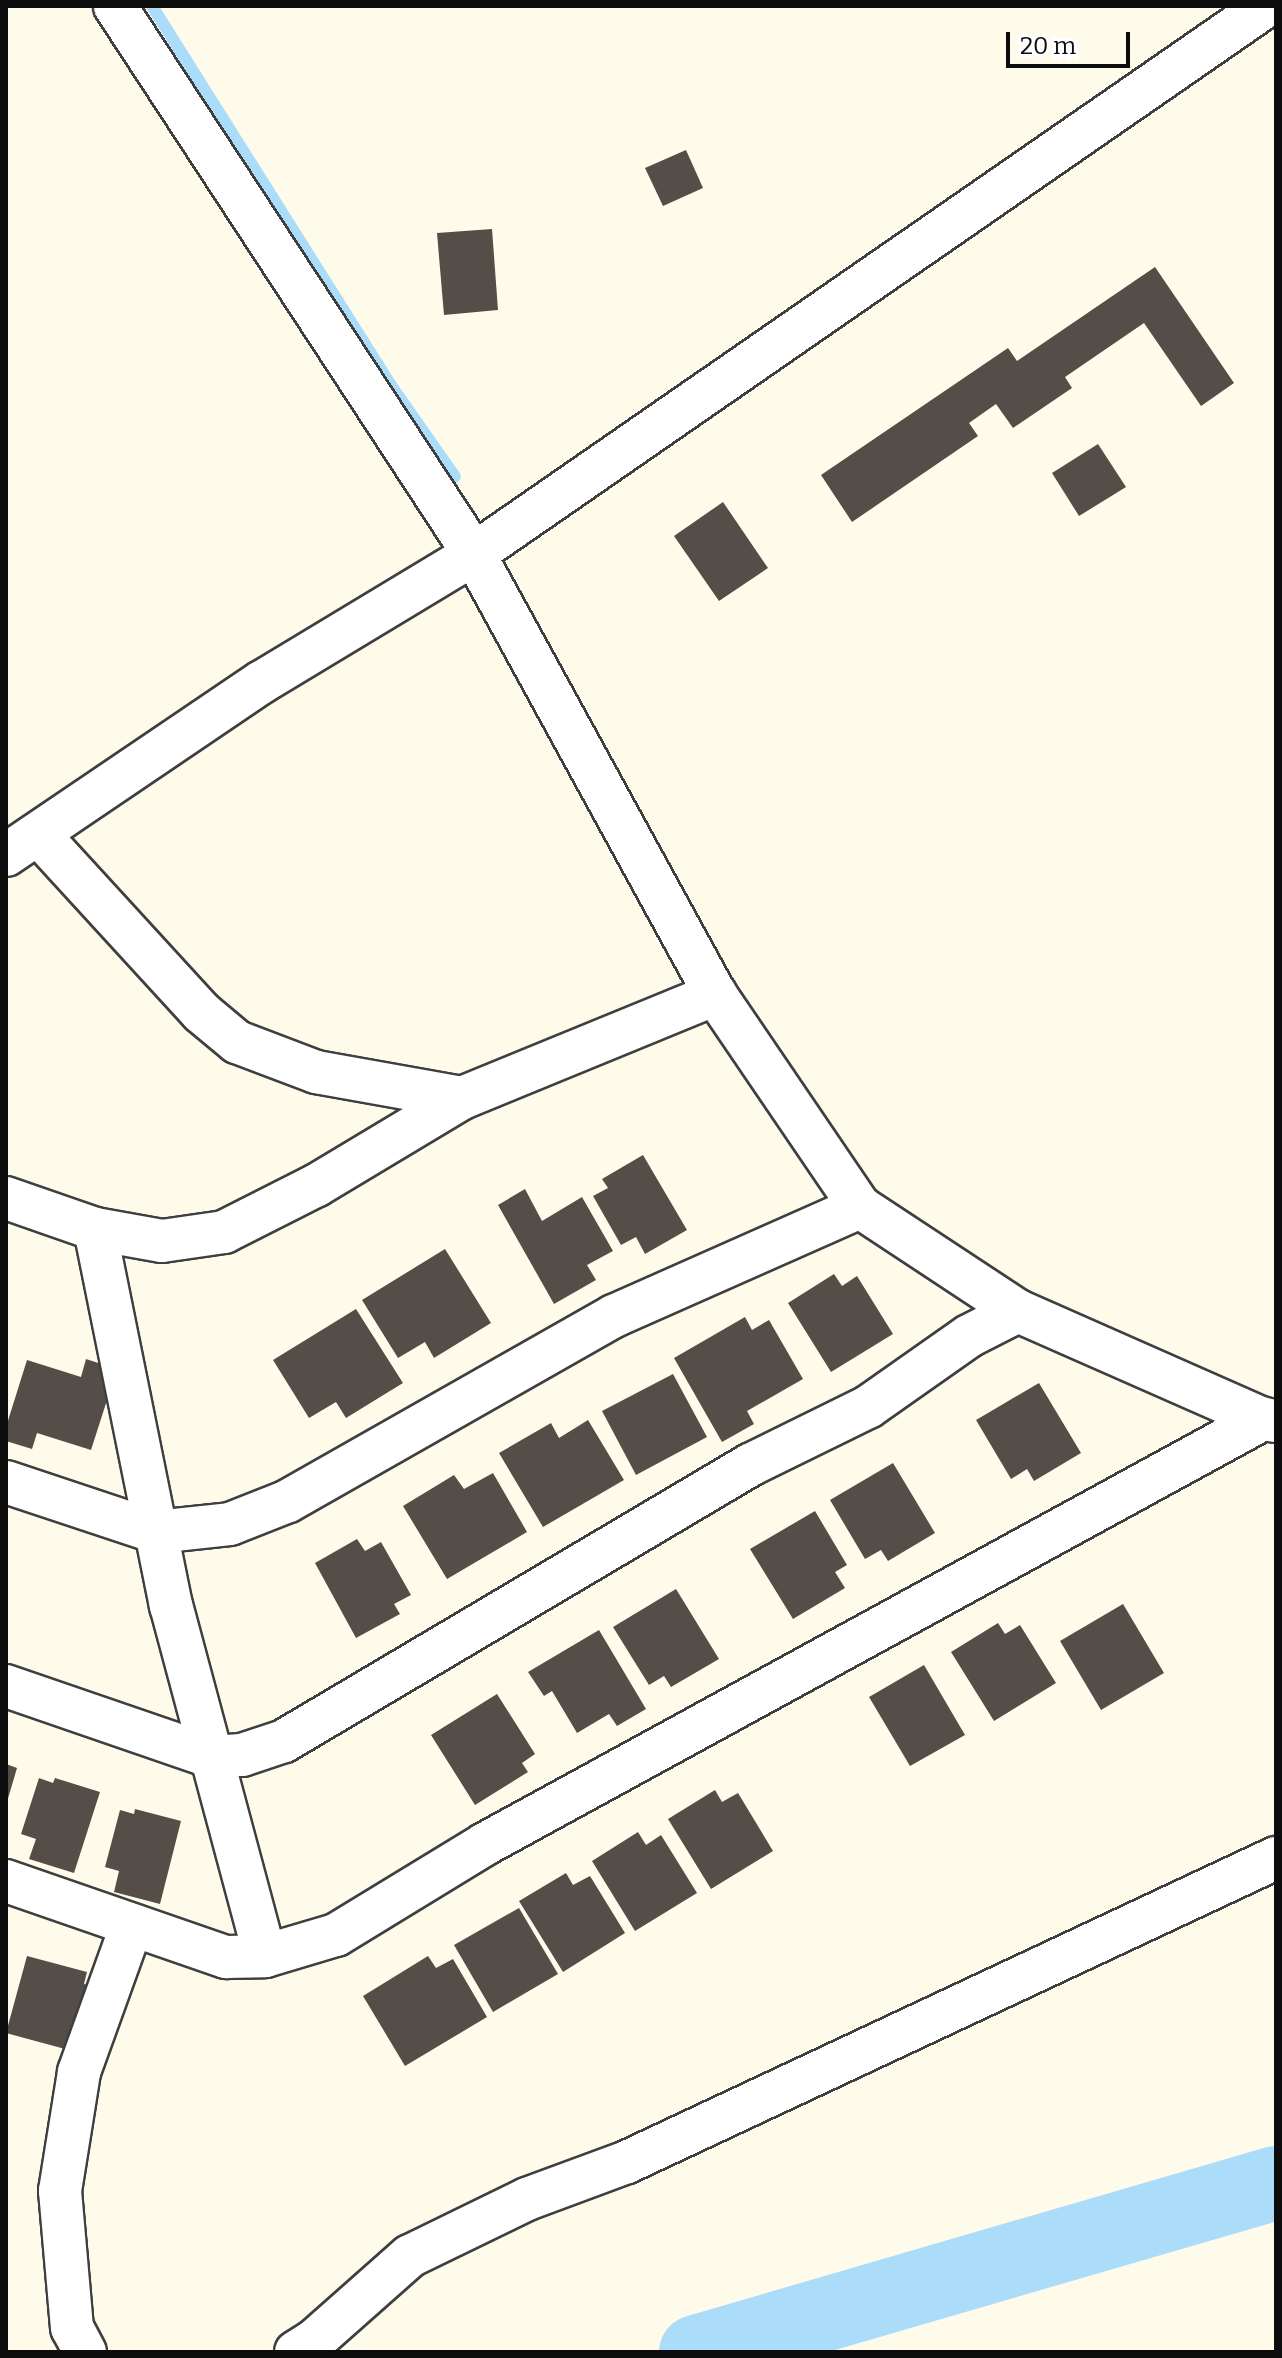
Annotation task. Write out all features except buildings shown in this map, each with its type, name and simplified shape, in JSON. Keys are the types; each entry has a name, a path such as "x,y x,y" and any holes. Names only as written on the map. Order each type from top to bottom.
{"street":[{"path":"115,6 474,554 715,994 860,1207 1018,1311 1269,1420"},
{"path":"462,1098 316,1072 237,1042 22,845 262,682 474,554 1266,6"},
{"path":"6,1198 95,1229 162,1241 224,1232 317,1185 462,1098 715,994"},
{"path":"6,1482 156,1532 230,1524 288,1501 614,1316 860,1207"},
{"path":"95,1229 171,1605 265,1956"},
{"path":"6,1686 212,1757 242,1755 284,1741 750,1465 868,1407 969,1336 1018,1311"},
{"path":"6,1881 226,1957 265,1956 336,1935 485,1844 1269,1420"},
{"path":"296,2352 315,2340 410,2256 527,2199 627,2162 1276,1858"},
{"path":"85,2352 72,2328 60,2191 79,2072 132,1925"}],"waterway":[{"path":"152,6 390,384 455,477"},
{"path":"696,2352 1276,2183"}]}
